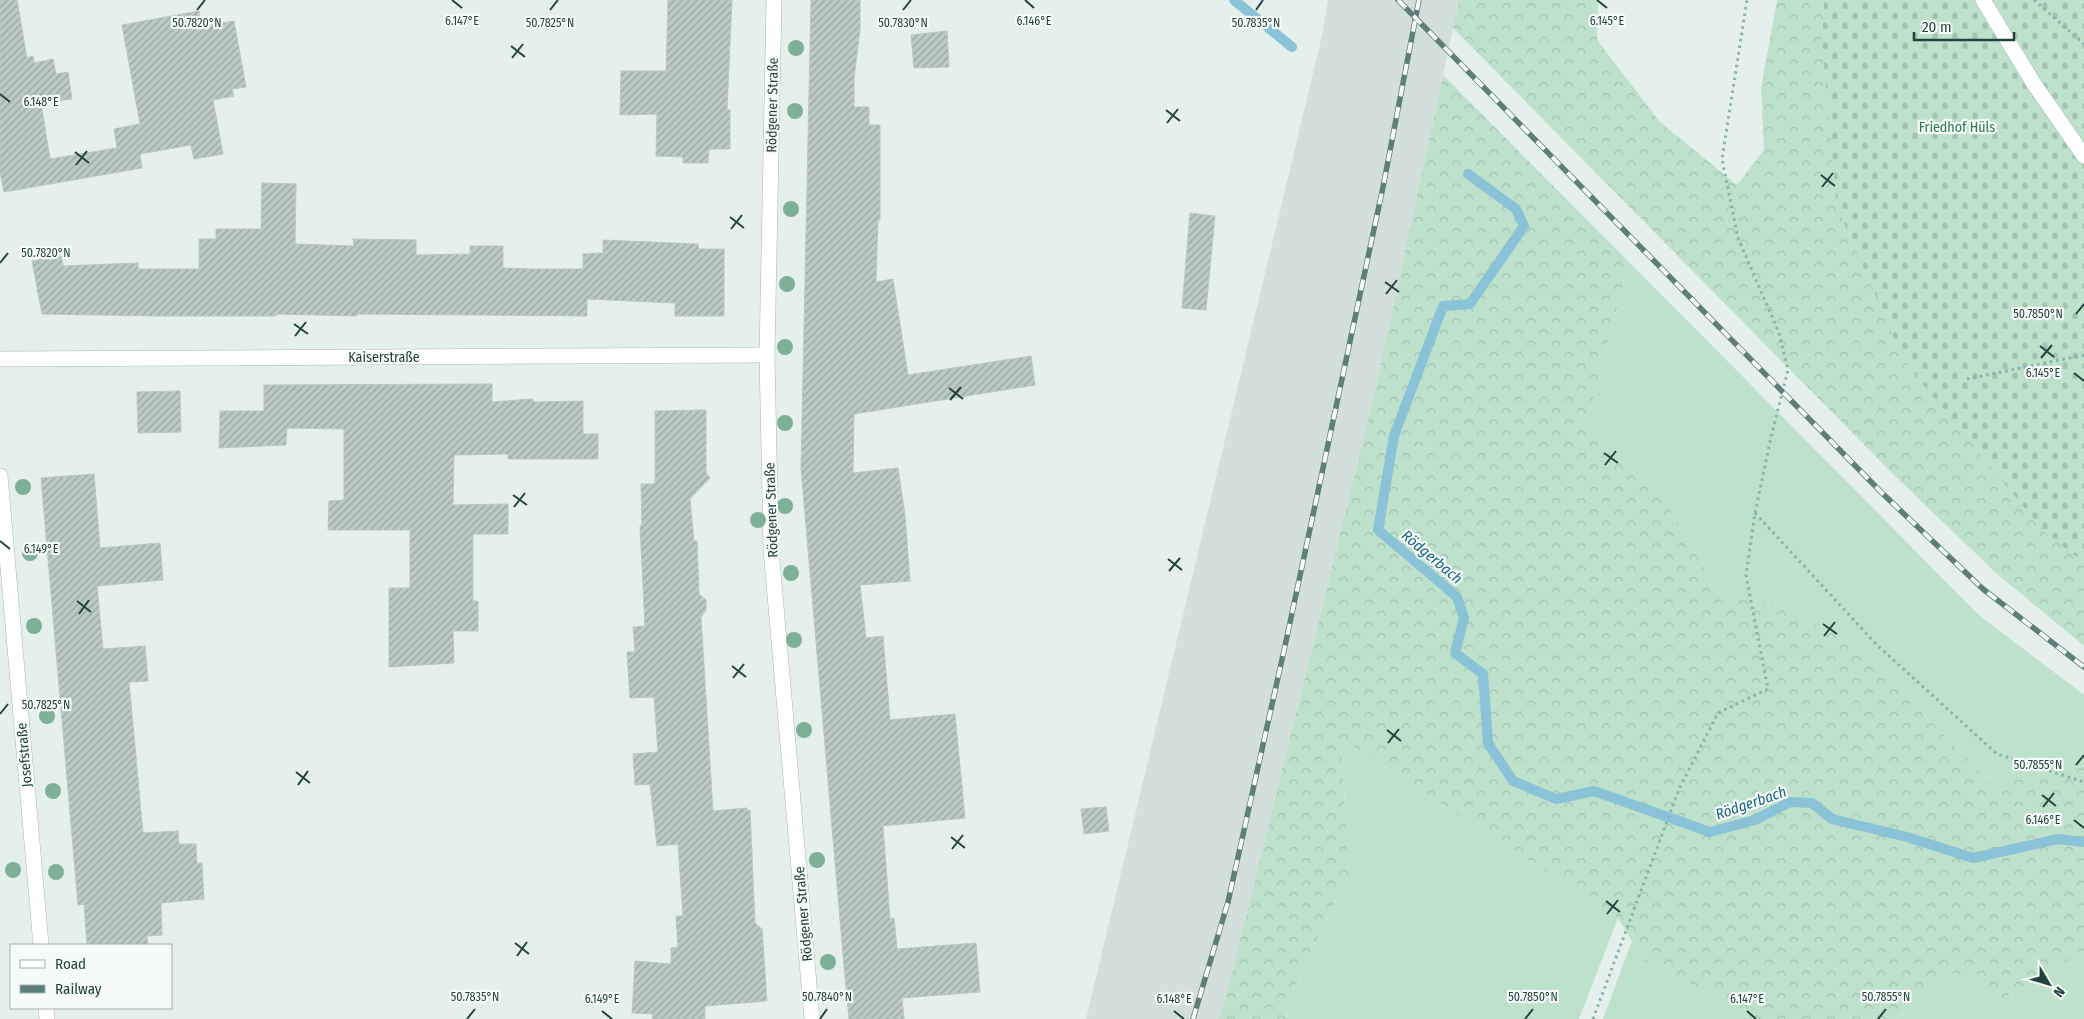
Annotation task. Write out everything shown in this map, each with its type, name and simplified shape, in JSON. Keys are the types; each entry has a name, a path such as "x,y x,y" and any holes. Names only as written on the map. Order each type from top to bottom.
{"street":[{"name":"Rödgener Straße","path":"774,0 767,355 771,549 812,1019"},
{"path":"1984,0 2034,84 2084,156"},
{"name":"Kaiserstraße","path":"0,359 767,355"},
{"name":"Josefstraße","path":"0,476 41,944"}],"path":[{"path":"1593,1019 1680,789 1718,713 1768,690 1746,575 1755,513 1788,370 1779,333 1738,238 1722,160 1747,0"},
{"path":"2034,0 2084,44"},
{"path":"1967,380 2084,354"},
{"path":"1755,513 1877,645 1997,754 2084,782"}],"shaded area":[{"path":"1328,0 1459,0 1372,405 1225,1001 1218,1019 1086,1019 1322,36"}],"green space":[{"path":"1459,0 1598,0 1597,40 1660,122 1737,185 1764,150 1761,88 1777,0 1824,0 1822,41 2046,533 2084,562 2084,646 1996,573 1896,477 1453,28"},
{"name":"Friedhof Hüls","path":"1824,0 2084,0 2084,562 2046,534 1905,362 1837,207 1822,41"},
{"path":"1443,75 1629,262 1587,423 1654,482 1722,598 1773,603 1857,646 1993,785 2084,766 2084,952 2002,999 1952,973 1896,1019 1758,1019 1645,962 1618,918 1341,739 1349,872 1293,992 1286,1019 1218,1019 1225,1001 1372,405"},
{"path":"1629,262 1980,616 2084,695 2084,766 1993,785 1857,646 1773,603 1722,598 1654,482 1587,423"},
{"path":"1341,739 1618,918 1579,1019 1286,1019 1293,992 1349,872"},
{"path":"1632,941 1645,962 1758,1019 1603,1019"},
{"path":"2084,952 2084,1019 1896,1019 1952,973 2002,999"}],"building":[{"path":"0,0 17,0 27,58 33,56 34,63 53,59 56,74 68,72 72,99 41,103 50,159 117,148 114,129 140,124 122,25 199,11 201,27 234,21 246,87 232,89 234,96 213,100 223,154 194,159 191,145 140,154 142,168 4,192 0,172"},
{"path":"668,0 732,0 727,110 730,110 730,149 709,149 708,163 683,163 683,157 656,156 657,114 620,115 621,71 666,71"},
{"path":"811,0 860,0 860,30 854,78 854,107 869,107 869,125 880,125 880,220 878,220 876,282 893,279 908,375 1031,356 1035,385 854,414 853,473 898,468 905,515 910,581 860,585 866,638 883,636 890,720 955,714 965,818 883,826 890,919 894,918 897,949 976,943 980,992 902,998 904,1019 849,1019 844,966 801,468"},
{"path":"947,31 949,67 914,68 911,35"},
{"path":"262,183 296,184 295,244 354,246 353,239 416,240 416,255 470,254 470,246 503,246 503,268 534,269 583,269 583,254 603,253 603,240 698,244 699,249 724,249 724,316 675,316 675,303 587,299 587,316 276,314 276,316 158,316 42,314 32,261 61,256 63,266 138,263 138,269 199,269 199,239 216,239 216,229 261,229"},
{"path":"1190,213 1215,216 1206,310 1182,308"},
{"path":"492,384 492,402 532,399 535,402 583,401 583,434 598,434 598,459 508,459 508,454 454,455 453,505 508,504 508,534 473,534 473,601 478,601 478,631 453,631 454,663 389,667 389,588 410,588 410,530 328,530 329,501 344,500 344,429 287,428 286,445 219,448 220,411 264,411 264,385"},
{"path":"180,391 181,432 138,433 137,392"},
{"path":"706,410 706,473 710,478 690,499 694,541 697,541 699,594 706,600 706,610 701,617 713,811 747,808 748,811 750,810 755,923 762,929 767,1001 705,1006 705,1019 652,1019 653,1014 632,1013 635,961 671,964 671,948 678,947 676,916 683,916 678,844 657,846 650,784 635,785 633,754 658,752 654,697 630,698 627,652 635,652 633,627 645,626 640,526 642,525 641,484 655,484 655,411"},
{"path":"94,474 100,548 160,543 163,580 97,586 103,649 145,646 148,681 129,682 143,833 178,831 179,844 196,844 197,864 202,863 204,899 161,903 162,935 147,936 148,944 87,944 84,904 78,905 41,478"},
{"path":"1106,807 1109,831 1084,834 1081,809"}],"waterway":[{"name":"Rödgerbach","path":"1234,0 1292,47"},
{"name":"Rödgerbach","path":"1468,174 1516,209 1524,226 1470,304 1443,306 1394,436 1378,530 1457,597 1464,618 1455,653 1483,674 1488,743 1513,781 1556,799 1594,791 1710,832 1755,820 1790,802 1812,803 1832,819 1907,837 1973,858 2058,839 2084,842"}],"railway":[{"path":"1398,0 1882,493 1983,589 2084,667"},
{"path":"1193,1019 1228,902 1285,646 1383,187 1419,0"}]}
